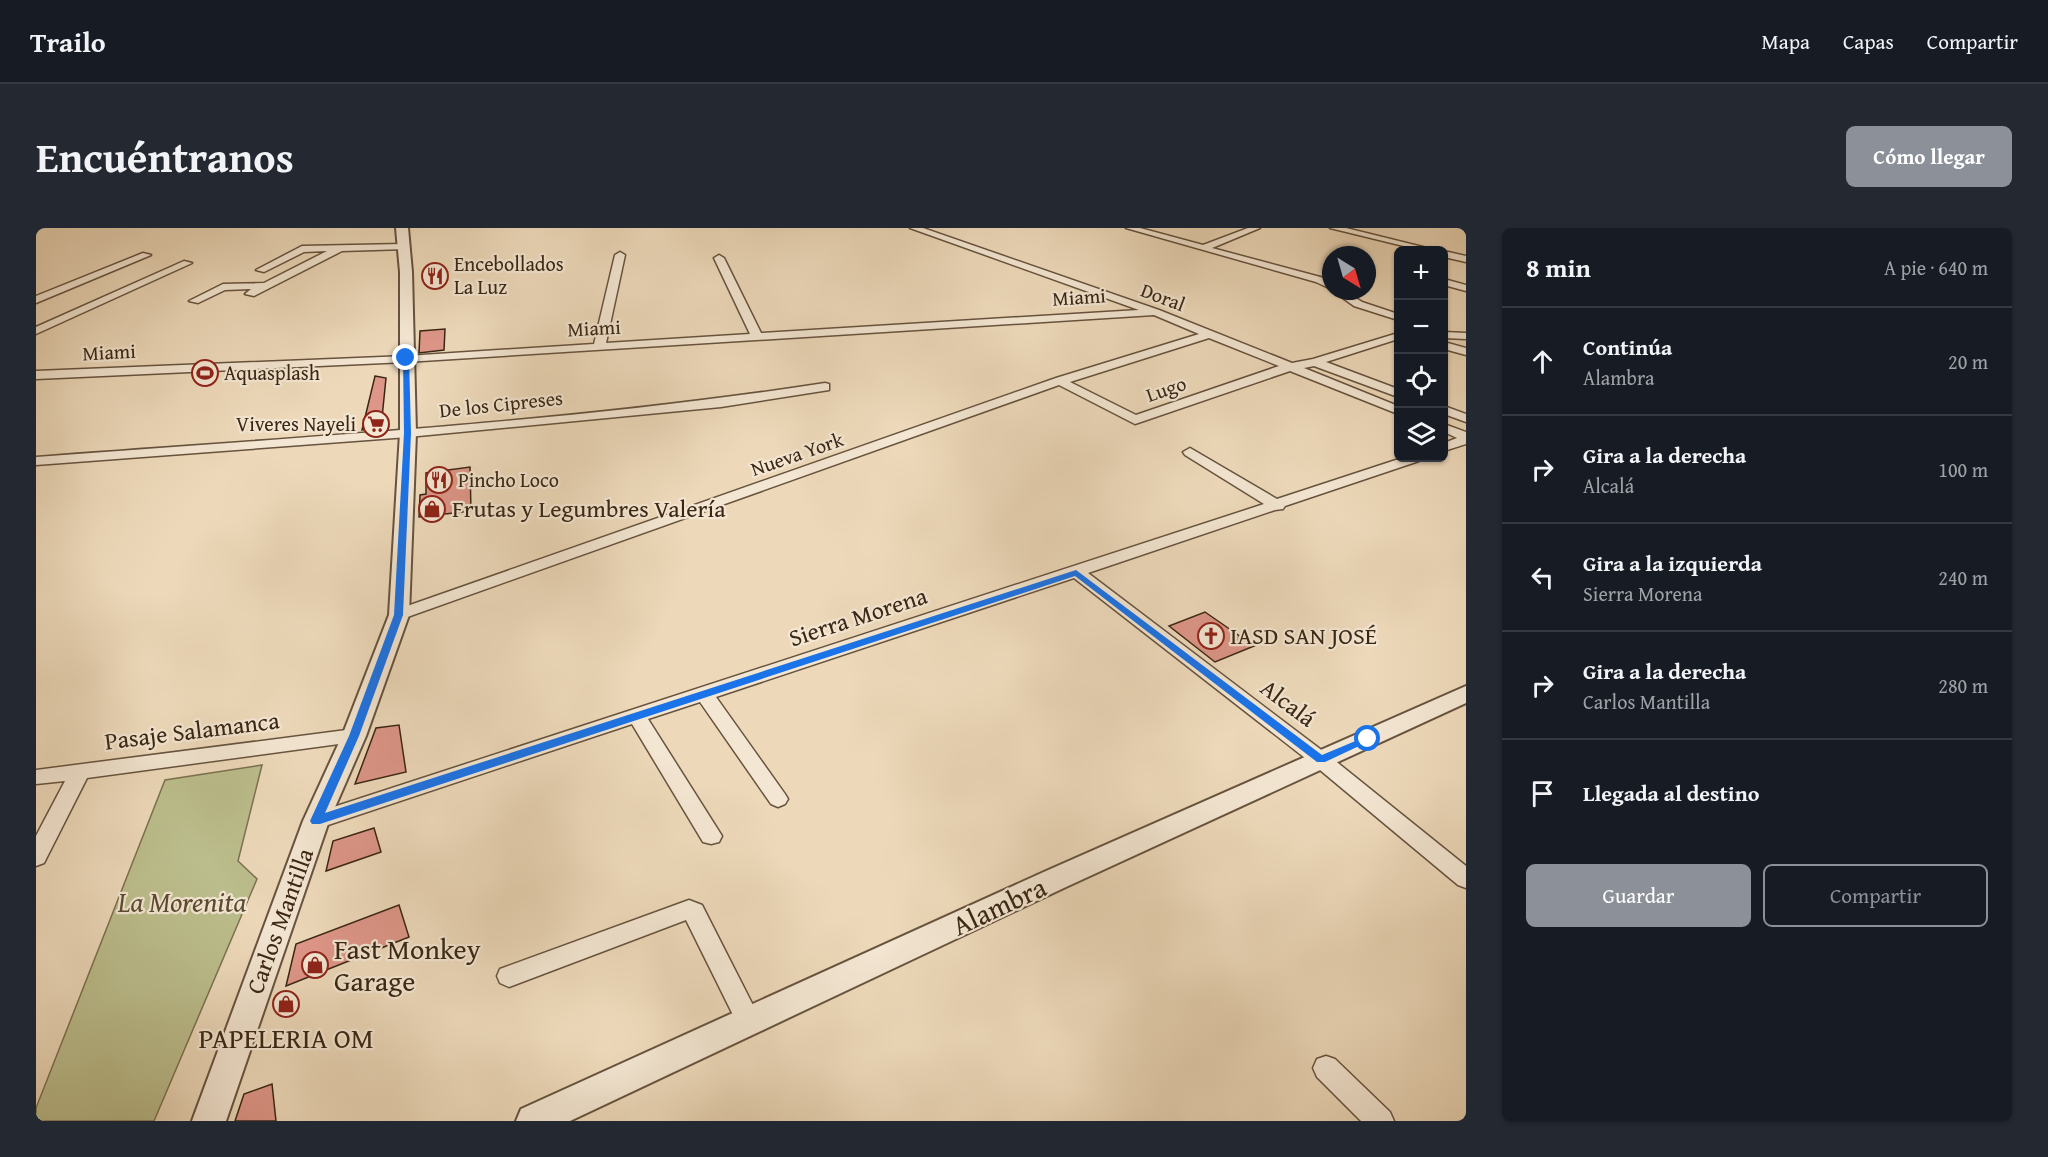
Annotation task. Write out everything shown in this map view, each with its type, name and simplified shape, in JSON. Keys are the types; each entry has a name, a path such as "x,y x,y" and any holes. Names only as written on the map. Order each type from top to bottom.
{"street":[{"name":"Carlos Mantilla","path":"209,1121 316,821 354,736 399,615 408,433 402,228"},
{"path":"1130,228 1322,281"},
{"path":"1203,248 1256,228"},
{"path":"1334,228 1413,246"},
{"name":"Doral","path":"923,229 1155,312 1394,408"},
{"path":"261,270 302,249 403,247"},
{"path":"250,294 340,248"},
{"path":"42,305 146,255"},
{"path":"599,347 620,255"},
{"path":"1448,255 1466,259"},
{"path":"719,258 757,338"},
{"path":"36,331 187,263"},
{"path":"1448,283 1466,288"},
{"path":"194,301 223,287 266,287"},
{"path":"1352,300 1394,316"},
{"path":"42,305 79,311"},
{"path":"42,305 79,311"},
{"name":"Miami","path":"36,375 406,358 1155,312"},
{"path":"1448,332 1463,336"},
{"name":"Nueva York","path":"399,615 1060,381 1209,334"},
{"path":"1448,335 1463,336"},
{"path":"1289,367 1315,362 1394,337"},
{"path":"1448,347 1466,352"},
{"path":"1315,362 1394,392"},
{"name":"Lugo","path":"1060,381 1135,420 1289,367"},
{"name":"De los Cipreses","path":"36,461 408,433 721,403 825,387"},
{"path":"1448,412 1466,418"},
{"path":"1448,430 1466,438"},
{"path":"1448,445 1466,438"},
{"path":"1190,452 1278,506"},
{"name":"Sierra Morena","path":"316,821 1076,573 1403,462"},
{"name":"Alcalá","path":"1076,573 1321,760 1466,879"},
{"path":"704,694 778,798"},
{"name":"Alambra","path":"533,1121 1466,694"},
{"path":"637,717 711,836"},
{"name":"Pasaje Salamanca","path":"36,777 354,736"},
{"path":"36,857 80,771"},
{"path":"509,976 689,909 694,912 749,1021"},
{"path":"1326,1068 1380,1121"}],"green space":[{"name":"La Morenita","path":"262,765 238,861 257,879 154,1121 36,1121 36,1108 165,780"}],"building":[{"path":"445,329 444,350 419,353 420,331"},
{"path":"375,376 386,378 381,428 362,430"},
{"path":"470,467 471,511 419,517 420,495 426,494 426,473"},
{"name":"IASD SAN JOSÉ","path":"1205,612 1254,646 1215,662 1169,626"},
{"path":"399,725 406,772 355,784 376,728"},
{"path":"374,828 381,852 326,871 333,841"},
{"name":"Fast Monkey Garage","path":"399,905 409,937 286,986 296,944"},
{"path":"272,1084 276,1121 235,1121 244,1094"}],"place":[{"name":"Encebollados La Luz","path":"435,276"},
{"name":"Aquasplash","path":"205,373"},
{"name":"Viveres Nayeli","path":"376,424"},
{"name":"Pincho Loco","path":"439,480"},
{"name":"Frutas y Legumbres Valería","path":"432,509"},
{"name":"IASD SAN JOSÉ","path":"1211,636"},
{"name":"Fast Monkey Garage","path":"315,965"},
{"name":"PAPELERIA OM","path":"286,1004"}],"route":[{"path":"406,358 408,433 399,615 354,736 316,821 1076,573 1321,760 1368,739"}]}
